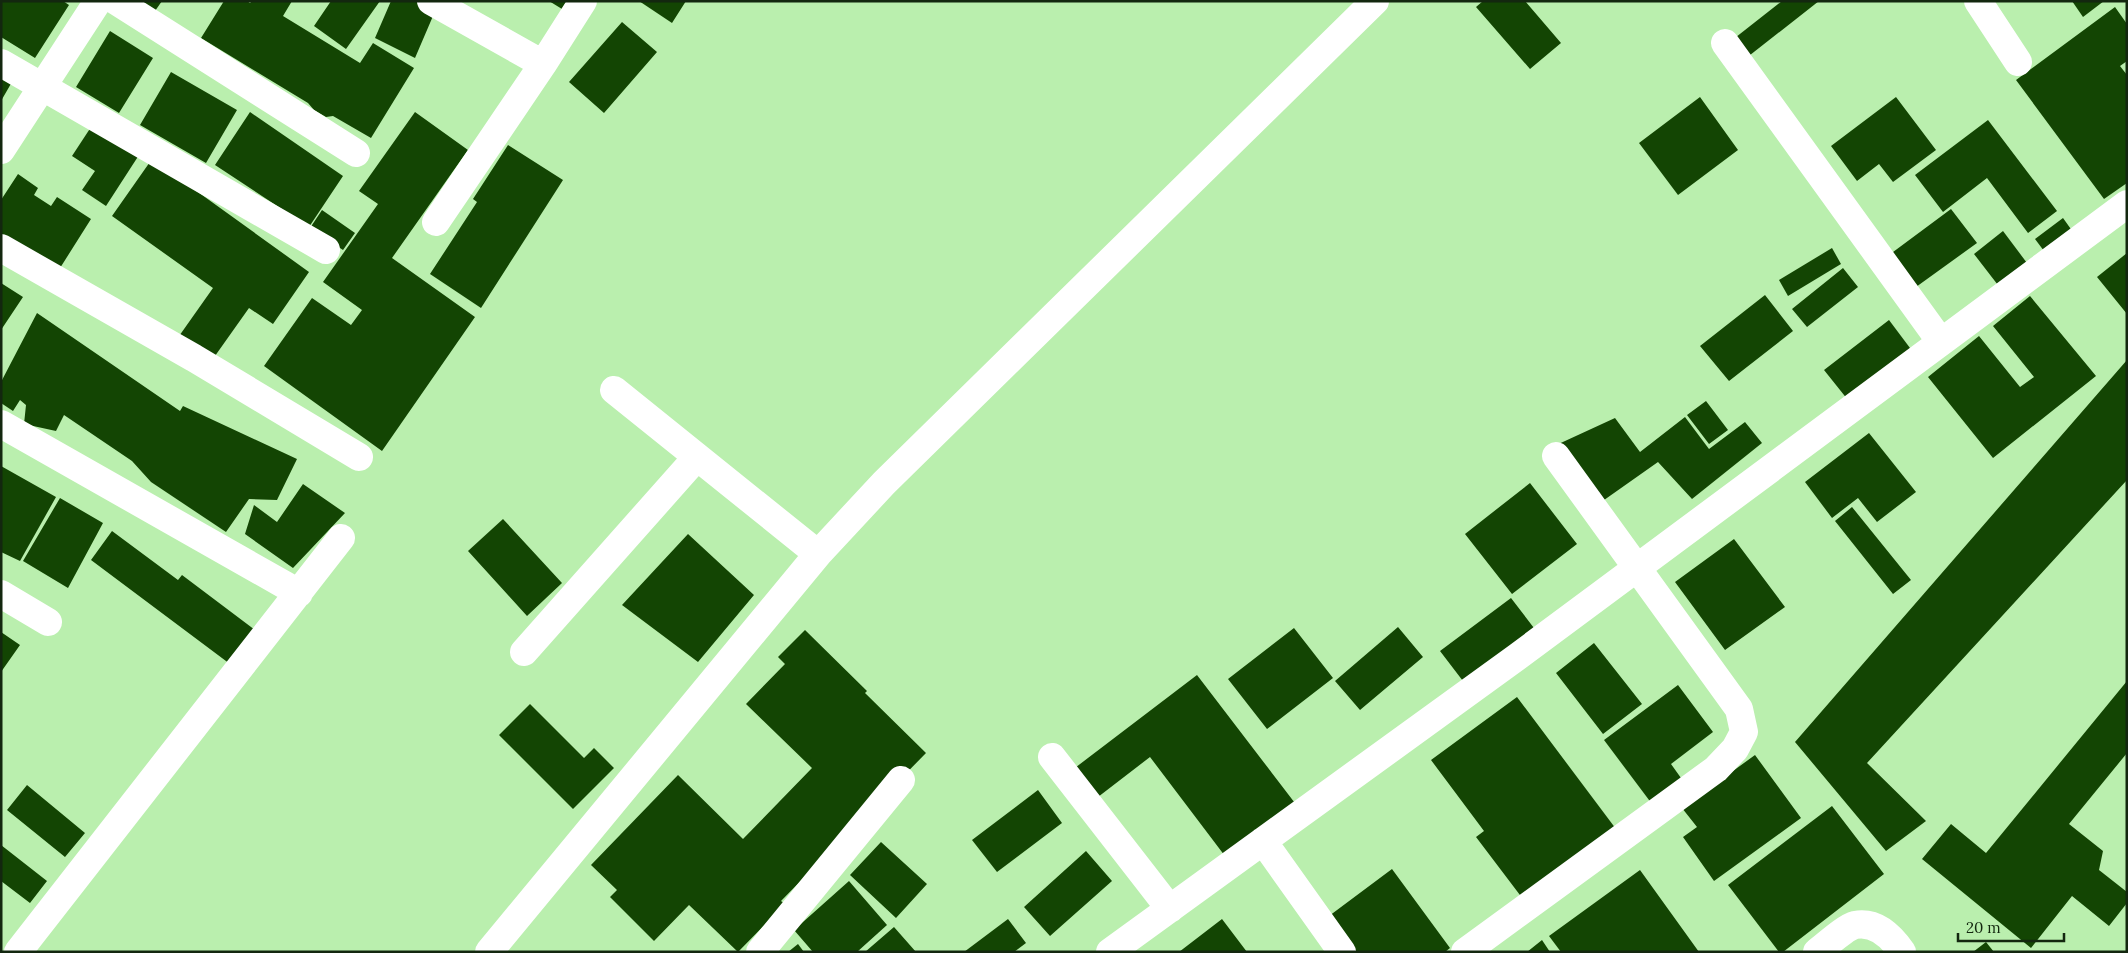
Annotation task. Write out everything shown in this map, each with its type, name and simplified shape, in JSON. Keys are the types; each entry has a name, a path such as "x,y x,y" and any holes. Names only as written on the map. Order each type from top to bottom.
{"street":[{"path":"1,150 98,1"},
{"path":"116,1 356,154"},
{"path":"431,1 543,64"},
{"path":"436,222 543,64 583,1"},
{"path":"489,952 818,554 884,483 1375,1"},
{"path":"1978,1 2018,62"},
{"path":"1725,43 1941,342"},
{"path":"1,63 326,250"},
{"path":"1110,952 1637,568 2127,204"},
{"path":"1,248 194,358 359,456"},
{"path":"614,390 818,554"},
{"path":"1,424 298,593"},
{"path":"1465,952 1716,769 1735,749 1744,732 1739,709 1556,456"},
{"path":"524,652 697,457"},
{"path":"18,952 341,538"},
{"path":"1,594 48,622"},
{"path":"1052,757 1170,909"},
{"path":"760,952 901,780"},
{"path":"1263,841 1342,952"},
{"path":"1816,952 1853,925 1873,926 1893,937 1902,952"}],"building":[{"path":"1,1 63,1 69,5 35,58 1,37"},
{"path":"140,1 162,1 155,11"},
{"path":"224,1 247,1 250,3 252,1 292,1 283,16 360,63 373,43 414,68 371,138 333,116 326,117 314,110 308,103 201,38"},
{"path":"331,1 380,1 346,49 314,26"},
{"path":"391,1 422,1 436,9 415,58 375,38"},
{"path":"549,1 567,1 562,9"},
{"path":"639,1 686,1 672,23"},
{"path":"1483,1 1525,1 1561,43 1530,69 1476,7"},
{"path":"1782,1 1819,1 1745,59 1731,41"},
{"path":"2072,1 2104,1 2083,17"},
{"path":"2115,7 2127,24 2127,61 2120,66 2127,75 2127,183 2104,199 2016,80"},
{"path":"622,22 657,52 604,113 569,82"},
{"path":"110,31 153,58 119,113 76,87"},
{"path":"1,67 16,75 1,101"},
{"path":"171,72 237,110 206,163 140,125"},
{"path":"1700,97 1738,150 1678,195 1639,143"},
{"path":"1896,97 1936,150 1893,182 1879,164 1857,181 1831,146"},
{"path":"250,112 343,176 309,227 215,165"},
{"path":"415,112 468,150 392,258 475,317 382,451 264,366 312,298 351,325 362,310 323,282 378,204 359,191"},
{"path":"1988,120 2057,211 2028,233 1987,178 1943,212 1915,175"},
{"path":"93,124 139,155 106,206 82,190 95,171 72,156"},
{"path":"508,145 563,180 481,308 430,274 477,202 473,199"},
{"path":"152,159 309,272 273,324 249,308 210,363 177,339 213,288 112,216"},
{"path":"18,174 38,188 34,195 51,206 57,197 91,219 55,276 1,243 1,200"},
{"path":"1951,209 1977,243 1916,287 1889,255"},
{"path":"322,210 355,233 343,250 310,228"},
{"path":"2063,218 2078,239 2050,259 2035,239"},
{"path":"2003,231 2030,267 2001,289 1974,254"},
{"path":"1832,248 1841,264 1788,296 1779,280"},
{"path":"2127,253 2127,314 2097,277"},
{"path":"1843,268 1858,287 1807,327 1792,309"},
{"path":"1,283 23,297 1,330"},
{"path":"1765,295 1793,331 1729,381 1700,346"},
{"path":"2030,296 2096,376 1993,458 1928,377 1979,336 2020,387 2034,377 1993,326"},
{"path":"37,313 180,411 183,406 297,459 277,500 249,499 226,532 151,482 132,461 64,415 56,431 24,424 26,405 20,400 13,411 1,403 1,382"},
{"path":"1889,320 1916,356 1852,405 1824,370"},
{"path":"2127,360 2127,480 1867,763 1926,821 1886,851 1795,742"},
{"path":"1706,401 1728,430 1709,444 1687,415"},
{"path":"1685,417 1709,449 1745,422 1762,443 1692,499 1658,462 1597,505 1552,447 1615,418 1640,452"},
{"path":"1869,433 1916,492 1877,522 1858,498 1832,518 1805,482"},
{"path":"1,466 56,497 20,561 1,552"},
{"path":"1530,483 1577,544 1512,594 1465,534"},
{"path":"303,484 345,513 293,568 245,534 254,505 277,522"},
{"path":"60,498 103,523 68,588 23,561"},
{"path":"1852,507 1911,580 1893,594 1835,521"},
{"path":"503,519 562,583 527,616 468,551"},
{"path":"112,531 178,580 182,575 263,636 238,670 91,560"},
{"path":"688,534 754,595 698,662 622,605"},
{"path":"1734,539 1785,607 1725,650 1675,582"},
{"path":"1511,598 1537,632 1466,685 1440,651"},
{"path":"1398,627 1423,657 1360,710 1335,681"},
{"path":"1294,628 1333,678 1267,729 1228,679"},
{"path":"805,630 926,753 781,901 785,904 738,952 689,905 654,941 610,897 617,890 591,865 678,775 743,839 812,768 746,704 785,664 778,657"},
{"path":"1,632 20,645 1,672"},
{"path":"1594,643 1642,704 1603,734 1556,673"},
{"path":"1197,675 1301,811 1231,864 1150,757 1085,807 1063,777"},
{"path":"2127,681 2127,753 2069,824 2103,851 2099,870 2127,892 2127,903 2109,926 2072,896 2031,948 1922,859 1951,824 1986,853"},
{"path":"1678,685 1713,732 1671,764 1686,785 1655,808 1604,740"},
{"path":"1517,697 1619,833 1526,903 1476,837 1484,831 1431,760"},
{"path":"530,704 584,758 594,748 614,768 573,809 499,735"},
{"path":"1755,755 1801,818 1714,881 1683,837 1697,827 1682,808"},
{"path":"27,785 85,833 65,857 7,810"},
{"path":"1038,790 1062,823 997,872 972,840"},
{"path":"1832,806 1884,874 1783,952 1779,952 1728,885"},
{"path":"881,842 927,884 896,918 850,875"},
{"path":"1,845 47,881 30,903 1,881"},
{"path":"1086,851 1112,881 1050,936 1024,907"},
{"path":"1392,869 1450,948 1445,952 1357,952 1329,916"},
{"path":"1640,870 1699,952 1561,952 1549,936"},
{"path":"849,881 887,925 857,952 813,952 794,930"},
{"path":"1008,919 1026,943 1014,952 964,952"},
{"path":"1222,919 1247,952 1179,952"},
{"path":"894,927 916,952 865,952"},
{"path":"1542,940 1550,952 1527,952"},
{"path":"1986,942 1994,952 1973,952"},
{"path":"798,944 804,952 788,952"}]}
